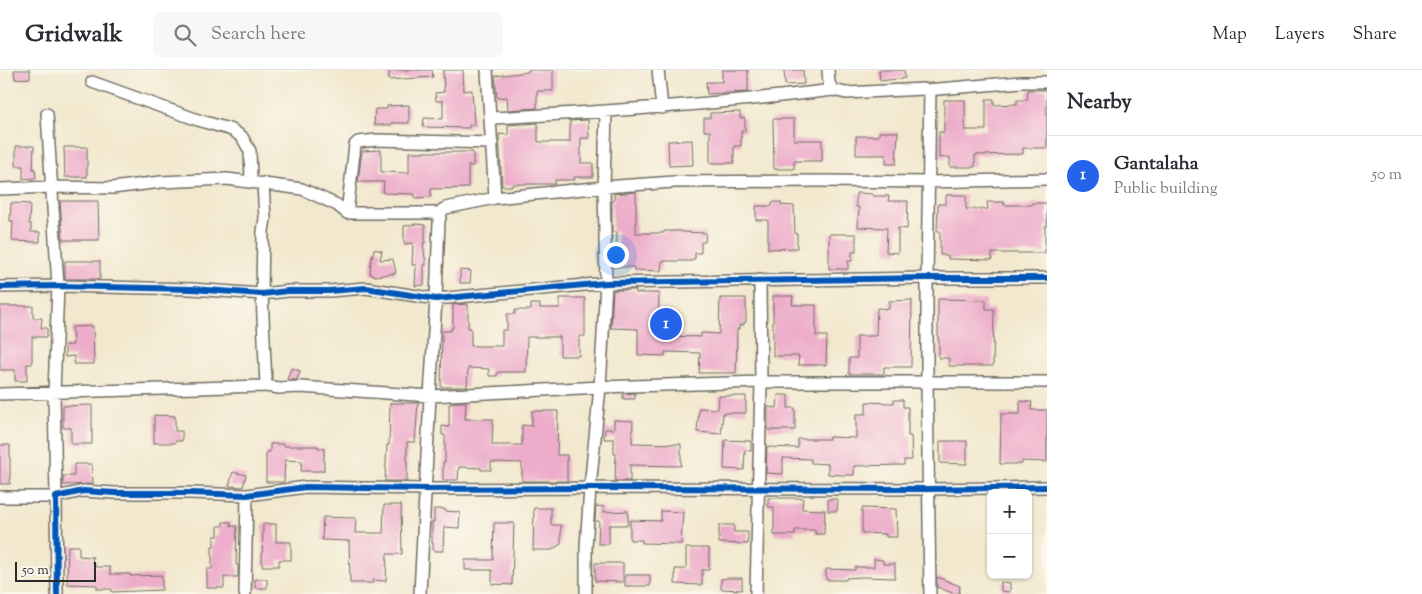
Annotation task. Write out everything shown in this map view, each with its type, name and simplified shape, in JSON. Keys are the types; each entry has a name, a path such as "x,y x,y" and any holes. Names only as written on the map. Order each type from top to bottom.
{"street":[{"path":"487,70 495,198"},
{"path":"658,70 662,108"},
{"path":"828,70 829,83 833,90"},
{"path":"1020,70 1021,82"},
{"path":"92,82 198,120 232,130 242,137 250,151 250,182"},
{"path":"491,118 662,108 833,90 846,93 927,90 1021,82 1047,82"},
{"path":"927,90 930,91 931,95 927,278 930,594"},
{"path":"586,594 590,488 600,387 606,283 604,187 606,112"},
{"path":"47,114 58,286 54,393 57,594"},
{"path":"348,213 355,145 358,142 377,140 492,143"},
{"path":"0,189 52,187 112,188 161,182 226,179 302,189 337,205 348,213 441,213"},
{"path":"420,594 439,221 441,213 446,208 495,198 674,182 928,182 1047,179"},
{"path":"263,183 265,219 262,231 262,294 266,386"},
{"path":"0,287 192,288 262,294 366,288 436,299 606,283 1047,278"},
{"path":"756,594 761,382 760,280"},
{"path":"0,394 266,386 430,396 600,387 761,382 1047,382"},
{"path":"0,497 56,497 83,491 156,494 247,494 306,487 425,489 928,489 1047,487"},
{"path":"245,594 247,494"}],"building":[{"path":"14,70 30,70 30,78 15,79"},
{"path":"390,70 432,70 433,77 388,80"},
{"path":"443,70 463,70 464,91 472,90 474,125 469,125 469,128 423,127 424,118 443,119 443,101 436,101 435,93 444,92"},
{"path":"528,70 553,70 553,91 537,91 537,108 508,110 507,97 497,98 495,76 528,72"},
{"path":"722,70 748,70 748,92 707,94 706,82 722,82"},
{"path":"784,70 803,70 804,84 785,85"},
{"path":"879,70 904,70 905,78 880,81"},
{"path":"1028,90 1047,90 1047,148 1023,148 1023,154 975,155 975,167 950,167 950,157 939,158 939,132 944,132 944,100 965,100 965,130 986,130 986,99 994,99 994,105 1017,104 1017,100 1027,100"},
{"path":"409,105 409,123 374,125 375,109 387,109 387,106"},
{"path":"740,112 740,118 745,118 745,131 741,131 741,146 734,146 734,163 710,163 710,131 704,131 704,118 710,118 710,113"},
{"path":"773,119 794,119 794,140 822,140 822,161 794,161 794,169 774,169"},
{"path":"588,120 589,138 581,138 581,163 593,163 593,177 574,177 575,180 555,180 555,184 513,184 513,186 502,186 499,134 508,135 508,125 538,123 538,142 570,142 570,121"},
{"path":"879,132 898,132 896,164 886,164 886,155 856,155 856,136 879,136"},
{"path":"692,140 693,165 669,166 668,141"},
{"path":"16,146 34,146 33,169 35,169 36,178 23,179 23,166 16,166"},
{"path":"64,147 87,147 87,177 65,177"},
{"path":"381,150 381,172 409,173 409,152 473,152 473,166 468,166 468,188 431,189 431,197 415,198 415,194 383,193 384,182 358,182 362,151"},
{"path":"636,192 636,233 682,231 706,233 705,242 701,242 701,253 695,253 695,259 692,259 692,261 662,261 661,271 634,270 634,267 613,267 613,250 617,250 617,232 612,232 612,201 614,201 614,194"},
{"path":"856,193 889,196 888,201 908,201 907,229 898,228 898,253 886,252 887,228 858,227 859,207 856,207"},
{"path":"946,195 966,195 966,209 988,209 987,202 1004,202 1004,205 1047,203 1045,253 992,253 992,260 948,259 948,255 940,255 940,231 937,231 938,204 946,204"},
{"path":"60,201 98,201 99,240 63,240"},
{"path":"772,202 781,202 781,205 794,206 797,248 768,249 768,220 756,220 756,206 772,206"},
{"path":"11,203 30,204 29,224 31,224 31,232 40,232 40,242 12,241 13,221 10,221"},
{"path":"425,225 425,243 423,243 426,265 424,265 424,285 415,286 416,265 412,265 413,243 404,244 404,226"},
{"path":"829,234 856,234 856,252 852,252 852,261 848,261 848,269 829,269"},
{"path":"374,249 382,251 380,260 393,259 396,273 376,276 370,274"},
{"path":"65,261 100,261 100,279 65,279"},
{"path":"460,270 471,271 470,283 460,283"},
{"path":"613,290 659,293 658,332 665,333 665,336 701,337 701,333 719,334 720,298 746,298 746,322 744,322 744,325 739,325 739,329 737,329 736,373 699,373 700,353 665,352 665,356 638,355 638,329 611,328"},
{"path":"773,296 793,296 792,305 816,305 816,336 827,336 826,365 798,365 799,356 773,356"},
{"path":"560,298 585,298 585,336 579,336 579,356 560,356 560,337 527,337 526,372 498,372 497,376 489,376 489,369 468,368 467,387 441,387 442,331 451,331 451,328 453,328 453,305 468,304 468,328 471,328 471,346 502,346 502,330 507,330 507,314 515,314 515,310 531,310 531,304 540,304 540,308 560,308"},
{"path":"938,299 986,300 986,309 994,309 993,366 949,366 949,358 939,358"},
{"path":"912,300 911,367 884,367 884,374 849,374 849,358 857,358 857,336 876,335 877,308 889,309 889,301"},
{"path":"0,306 33,306 33,318 42,318 41,328 47,328 47,337 32,337 32,364 27,364 27,381 15,381 15,370 0,370"},
{"path":"93,326 94,364 74,364 74,356 65,357 65,345 73,345 72,327"},
{"path":"291,368 300,371 297,380 287,380"},
{"path":"635,393 635,399 623,399 623,394"},
{"path":"778,395 788,395 788,408 795,408 795,430 768,430 768,407 777,408"},
{"path":"719,396 746,396 746,413 723,413 721,434 697,432 699,408 718,409"},
{"path":"894,400 903,400 903,407 908,407 908,436 911,436 912,460 904,460 904,465 854,466 854,475 842,475 828,474 828,464 811,463 811,459 783,458 783,474 766,473 767,447 798,448 798,439 856,438 856,414 866,414 866,402 894,403"},
{"path":"1020,401 1032,402 1031,410 1047,410 1047,462 1022,461 1022,464 1000,464 1001,414 1020,414"},
{"path":"451,402 466,402 465,419 493,419 492,445 522,445 522,425 532,426 532,411 558,411 557,455 567,455 567,481 522,481 522,463 491,462 491,470 459,467 458,480 443,480 445,435 442,435 442,426 449,427 449,404"},
{"path":"390,403 418,403 415,442 407,442 407,481 385,481 387,445 389,445"},
{"path":"92,405 92,444 71,444 71,428 63,428 63,406"},
{"path":"154,415 175,416 175,431 182,431 182,441 154,443"},
{"path":"614,420 633,421 632,443 681,444 681,466 630,465 630,481 615,481 616,454 614,454 614,439 604,439 605,429 614,429"},
{"path":"725,440 751,441 751,451 745,450 744,470 724,469"},
{"path":"940,441 967,441 967,464 940,463"},
{"path":"270,444 318,446 318,448 324,448 324,471 301,471 302,461 285,460 284,482 266,482 266,452 270,452"},
{"path":"0,445 10,445 10,484 0,484"},
{"path":"74,464 92,464 93,484 63,485 63,476 74,476"},
{"path":"233,472 246,475 243,487 229,486"},
{"path":"768,498 803,498 802,509 825,510 824,534 815,534 815,530 795,530 795,535 774,535 774,507 768,507"},
{"path":"828,499 838,499 837,511 828,511"},
{"path":"384,505 401,505 402,554 387,554 386,581 373,580 373,583 350,583 349,541 322,540 323,517 356,518 355,533 383,533"},
{"path":"596,506 604,507 604,512 628,511 628,525 609,525 609,544 598,544 599,521 595,521"},
{"path":"534,508 551,508 551,525 561,525 561,544 552,550 533,550"},
{"path":"862,508 896,509 897,537 886,537 886,534 862,533"},
{"path":"434,509 460,512 459,528 444,527 443,551 433,551 432,522 434,522"},
{"path":"661,511 683,512 681,544 642,543 642,540 630,540 630,520 661,521"},
{"path":"223,522 231,522 231,526 237,526 236,565 238,565 238,577 224,577 224,588 207,588 207,569 212,569 214,536 218,536 218,526 223,526"},
{"path":"494,523 514,523 512,585 492,584 492,570 465,570 465,560 493,560"},
{"path":"263,524 276,524 276,542 291,542 291,560 279,560 279,566 262,566"},
{"path":"719,525 734,525 734,532 748,532 748,544 719,543"},
{"path":"68,546 79,546 79,556 93,557 92,563 95,564 95,567 110,567 110,574 130,574 130,576 162,575 162,590 112,592 112,589 97,589 97,585 67,584"},
{"path":"686,548 709,548 709,570 702,570 702,585 675,584 675,569 686,569"},
{"path":"874,559 883,560 883,564 895,564 895,578 862,577 846,578 846,580 826,580 826,569 855,570 855,567 874,567"},
{"path":"595,563 623,563 623,582 595,581"},
{"path":"625,575 650,575 650,586 625,586"},
{"path":"937,577 960,586 959,594 937,587"},
{"path":"742,578 742,590 721,589 721,579"},
{"path":"255,579 267,579 267,588 255,588"},
{"path":"1001,582 1010,583 1010,592 1001,591"}],"cycle path":[{"path":"0,287 58,286 192,289 262,294 366,288 436,299 606,283 1047,278"},
{"path":"57,594 56,497 83,491 247,495 306,487 425,489 928,489 1047,487"}],"place":[{"name":"Gantalaha","path":"666,324"}]}
